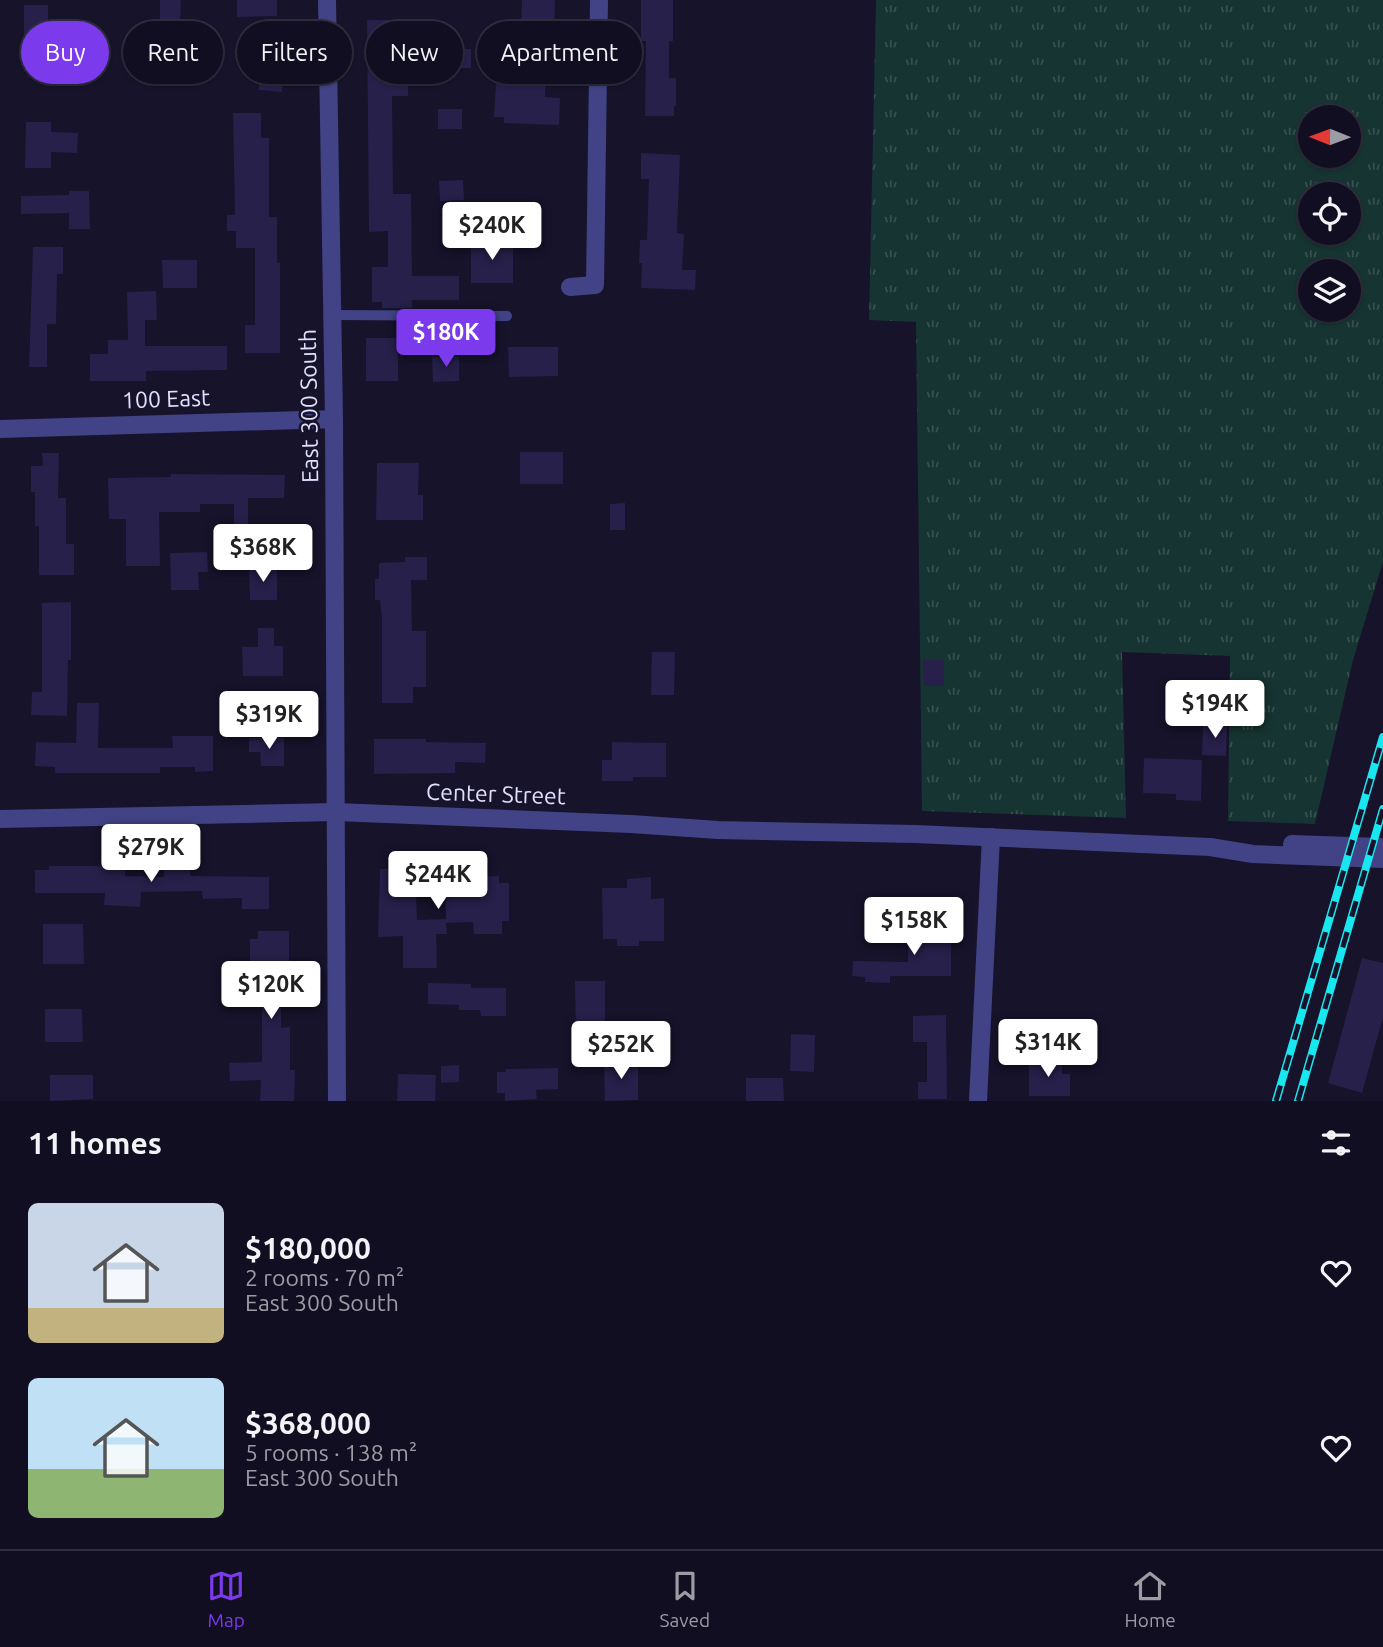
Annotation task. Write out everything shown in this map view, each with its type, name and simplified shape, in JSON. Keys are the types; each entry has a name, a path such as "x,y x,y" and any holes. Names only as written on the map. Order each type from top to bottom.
{"street":[{"name":"East 300 South","path":"327,0 334,419 337,1101"},
{"path":"570,287 595,285 599,0"},
{"name":"100 East","path":"0,429 334,419"},
{"name":"Center Street","path":"0,819 335,812 718,830 991,837 1210,847"},
{"path":"978,1101 991,837"},
{"path":"1210,847 1253,842 1383,847"},
{"path":"1210,847 1253,854 1383,859"}],"lane":[{"path":"332,315 507,316"}],"green space":[{"path":"876,0 1383,0 1383,562 1353,660 1315,824 1228,821 1230,656 1122,652 1126,818 922,811 916,322 869,320"}],"building":[{"path":"160,0 181,0 180,20 160,20"},
{"path":"237,0 277,0 277,16 237,17"},
{"path":"522,0 555,0 554,21 521,21"},
{"path":"641,0 673,0 669,78 676,78 674,116 645,116 646,41 642,41"},
{"path":"24,5 48,5 48,21 24,21"},
{"path":"367,20 408,20 408,21"},
{"path":"463,49 471,49 471,68 463,68"},
{"path":"259,84 282,84 282,92 259,90"},
{"path":"368,84 408,84 408,96 392,96 393,194 411,194 412,276 459,276 459,300 412,300 412,308 382,308 382,302 372,302 372,267 388,267 388,231 369,232"},
{"path":"496,84 546,84 545,97 560,98 559,125 504,123 504,117 494,117"},
{"path":"438,109 462,109 462,129 438,129"},
{"path":"233,113 261,113 261,138 269,138 269,217 277,217 277,263 280,263 280,353 245,353 245,325 255,325 255,248 236,248 236,231 227,231 227,215 235,215"},
{"path":"26,122 51,122 51,132 78,133 77,153 51,152 51,168 25,168"},
{"path":"641,153 680,155 677,233 684,234 682,270 696,270 695,290 641,288 640,240 647,240 649,179 641,179"},
{"path":"463,180 464,200 440,201 439,181"},
{"path":"69,191 89,191 90,229 69,229 69,213 21,214 21,196 69,195"},
{"path":"471,240 513,240 513,283 471,283"},
{"path":"33,247 63,247 63,274 57,274 56,324 47,324 47,367 29,367"},
{"path":"162,260 197,260 197,288 163,288"},
{"path":"156,291 157,320 145,320 145,346 227,346 227,370 146,371 146,381 90,381 90,354 108,354 108,340 128,340 127,292"},
{"path":"401,327 421,327 420,345 400,345"},
{"path":"366,338 398,338 398,381 366,381"},
{"path":"508,347 558,347 558,376 509,377"},
{"path":"432,357 459,357 459,381 433,382"},
{"path":"520,452 563,452 563,484 520,484"},
{"path":"42,453 59,453 58,498 66,498 66,544 74,544 74,575 39,575 39,526 35,526 35,492 31,492 31,466 43,466"},
{"path":"377,463 419,463 418,495 423,495 423,520 376,520"},
{"path":"171,474 285,475 284,498 248,498 248,534 234,534 234,504 200,504 200,512 159,512 160,566 126,566 126,519 109,519 108,478 171,477"},
{"path":"625,503 625,530 610,530 610,504"},
{"path":"207,552 208,572 198,572 199,590 171,590 170,553"},
{"path":"405,557 427,557 427,580 411,580 412,631 426,631 426,687 413,687 413,703 382,703 382,621 380,600 375,600 375,579 379,579 379,563 405,562"},
{"path":"249,568 277,568 277,600 250,600"},
{"path":"71,602 67,716 31,715 32,692 42,692 42,603"},
{"path":"258,628 274,628 274,646 283,646 283,676 243,676 242,647 258,647"},
{"path":"652,652 675,652 674,695 651,695"},
{"path":"923,660 944,660 944,686 923,686"},
{"path":"77,703 99,703 98,748 173,748 172,736 213,736 213,771 195,772 195,767 160,767 160,773 55,773 55,767 35,766 36,742 76,743"},
{"path":"236,707 236,727 221,727 220,708"},
{"path":"1203,724 1227,724 1226,756 1202,755"},
{"path":"249,738 284,738 284,766 261,766 260,752 249,752"},
{"path":"374,739 486,743 485,763 455,762 455,773 374,774"},
{"path":"612,742 666,743 666,777 602,781 602,760 612,760"},
{"path":"1144,758 1202,760 1201,801 1176,800 1176,794 1143,793"},
{"path":"164,858 190,858 190,876 269,877 269,909 242,909 242,898 203,899 202,891 141,892 140,907 104,905 105,893 35,893 35,870 49,870 49,866 125,864 125,876 164,877"},
{"path":"415,868 417,920 446,919 445,877 454,877 454,873 475,873 475,877 499,876 499,883 509,883 509,921 502,921 502,934 474,934 473,922 446,923 447,934 436,934 437,968 403,968 403,936 378,937 380,869"},
{"path":"651,877 651,899 664,898 664,941 639,941 639,946 617,946 617,939 603,939 602,888 627,888 627,879"},
{"path":"43,924 83,924 84,964 43,964"},
{"path":"908,926 951,926 951,976 890,976 890,983 865,982 865,977 852,976 853,961 908,962"},
{"path":"258,931 289,931 289,982 281,983 281,1028 290,1027 290,1070 295,1070 294,1101 260,1101 261,1080 230,1081 229,1063 262,1062 262,983 259,983 258,968 250,968 250,939 258,939"},
{"path":"1362,958 1383,963 1383,1017 1362,1093 1328,1083"},
{"path":"575,981 605,981 605,1028 595,1028 595,1041 576,1041"},
{"path":"428,983 471,984 471,988 506,988 506,1016 481,1016 480,1010 459,1010 459,1005 428,1004"},
{"path":"45,1009 82,1009 83,1042 45,1042"},
{"path":"946,1015 947,1099 918,1099 918,1082 927,1082 927,1042 913,1042 913,1016"},
{"path":"791,1034 815,1035 814,1072 790,1071"},
{"path":"1029,1060 1062,1060 1062,1074 1070,1074 1070,1096 1029,1096"},
{"path":"604,1062 638,1062 638,1100 605,1101"},
{"path":"459,1065 459,1082 441,1083 441,1066"},
{"path":"558,1068 558,1089 536,1090 537,1099 505,1101 505,1093 497,1093 497,1072 506,1072 506,1069"},
{"path":"398,1074 436,1075 435,1101 397,1101"},
{"path":"50,1075 93,1075 93,1099 50,1101"},
{"path":"746,1078 783,1078 784,1101 746,1101"}],"railway":[{"path":"1276,1101 1383,737"},
{"path":"1298,1101 1383,809"}]}
